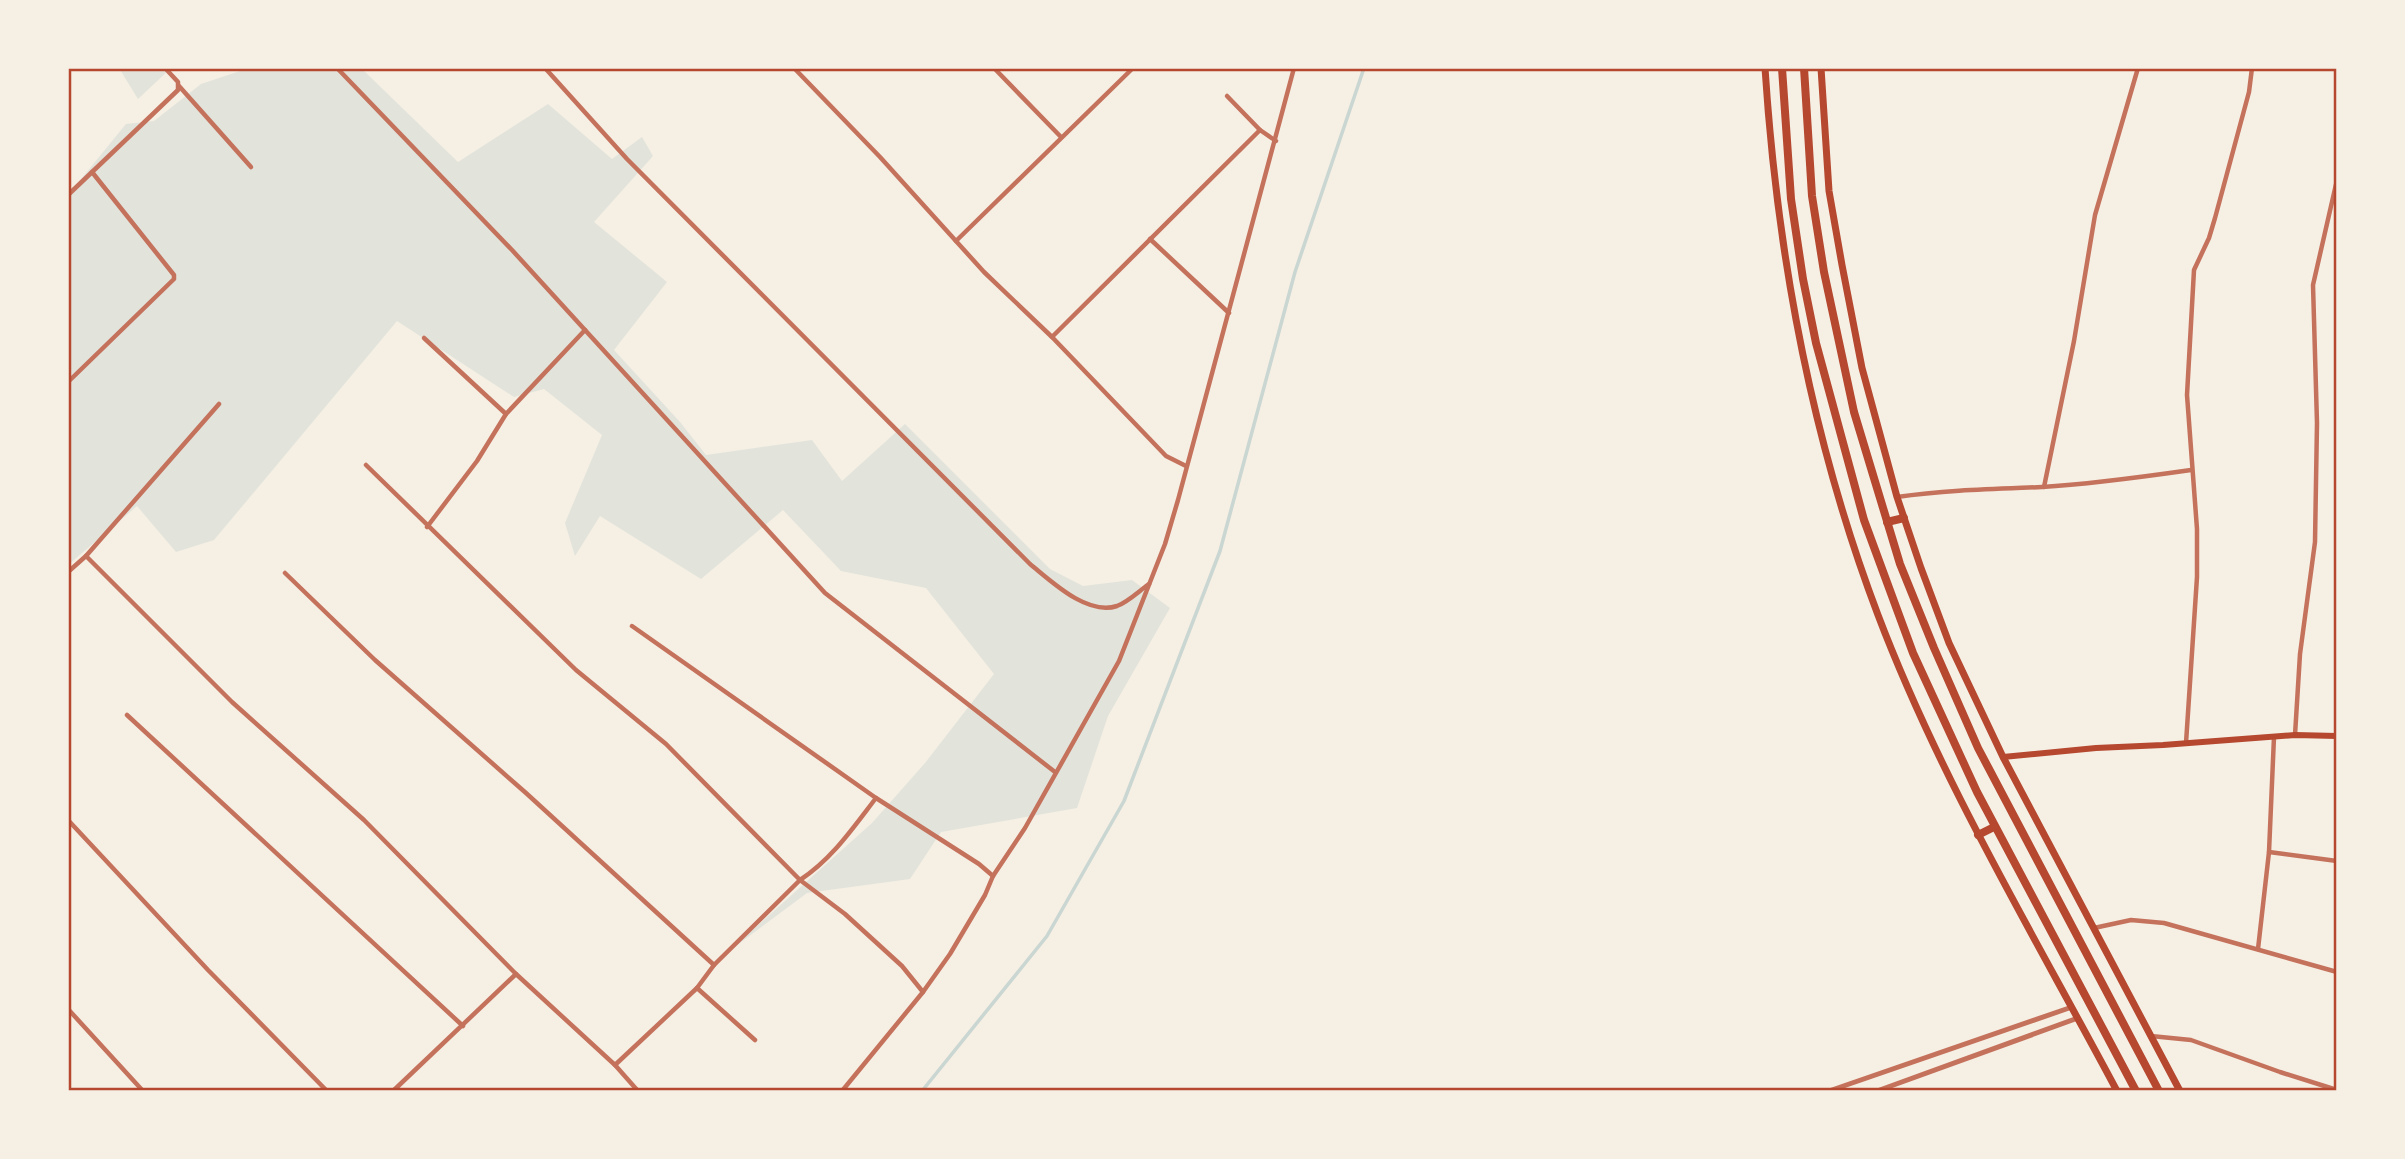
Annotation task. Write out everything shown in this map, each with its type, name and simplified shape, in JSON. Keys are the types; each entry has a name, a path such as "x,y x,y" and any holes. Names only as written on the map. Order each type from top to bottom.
{"highway":[{"path":"1782,68 1791,199 1803,279 1816,343 1864,520 1919,666 1994,827 2136,1091"},
{"path":"1804,68 1812,196 1824,272 1854,412 1900,564 1978,748 2159,1091"},
{"path":"1887,522 1904,518"},
{"path":"1978,835 1994,827"}],"main road":[{"path":"1765,68 1773,167 1789,282 1824,440 1878,615 1978,835 2117,1091"},
{"path":"1821,68 1829,191 1842,265 1862,368 1904,518 1949,643 2003,757 2180,1091"},
{"path":"2003,757 2295,735 2337,736"}],"street":[{"path":"165,68 251,167"},
{"path":"337,68 512,250 825,593 1055,772"},
{"path":"545,68 627,159 1030,564 1062,591 1103,607 1116,606 1149,583"},
{"path":"794,68 956,241 1166,456 1186,466"},
{"path":"994,68 1060,137"},
{"path":"956,241 1133,68"},
{"path":"842,1091 923,992 974,915 993,876 1025,828 1119,661 1178,500 1294,68"},
{"path":"2044,486 2076,329 2095,215 2138,68"},
{"path":"2186,743 2197,576 2197,528 2187,395 2194,270 2212,228 2249,92 2252,68"},
{"path":"68,195 178,90 178,84"},
{"path":"1227,96 1260,130 1276,141"},
{"path":"1052,337 1260,130"},
{"path":"68,382 174,279 174,275 92,172"},
{"path":"2295,735 2301,654 2315,542 2317,423 2314,285 2337,180"},
{"path":"1150,239 1229,313"},
{"path":"1789,282 1803,279"},
{"path":"427,527 477,461 506,414 585,330"},
{"path":"424,338 506,414"},
{"path":"68,572 86,556 219,404"},
{"path":"366,465 576,670 666,744 800,880 863,930 902,966 923,992"},
{"path":"1897,497 1932,492 2140,478 2191,470"},
{"path":"86,556 232,702 364,820 516,974 615,1065 638,1091"},
{"path":"285,573 375,660 535,800 714,965"},
{"path":"632,626 876,798 979,864 993,876"},
{"path":"127,715 463,1026"},
{"path":"2258,949 2269,852 2274,737"},
{"path":"615,1065 697,988 714,965 800,880 814,871 840,845 876,798"},
{"path":"68,820 208,970 327,1091"},
{"path":"2269,852 2337,861"},
{"path":"2093,928 2118,922 2151,921 2214,936 2337,972"},
{"path":"393,1091 516,974"},
{"path":"697,988 755,1040"},
{"path":"1829,1091 2072,1007"},
{"path":"68,1009 143,1091"},
{"path":"1877,1091 2078,1018"},
{"path":"2151,1036 2191,1040 2337,1090"}],"shaded area":[{"path":"119,68 171,68 138,99"},
{"path":"249,68 361,68 458,162 548,104 612,159 642,137 653,156 594,222 667,282 614,350 680,422 706,455 812,440 842,481 905,424 1050,569 1083,586 1132,580 1170,608 1108,716 1077,808 941,832 910,879 807,893 728,952 872,823 925,763 994,674 926,588 841,571 783,510 701,579 600,516 575,556 565,523 602,435 544,389 514,397 397,321 214,540 176,552 137,506 68,565 68,195 126,124 154,121 201,84"}],"waterway":[{"path":"922,1091 1047,936 1124,801 1220,551 1295,272 1364,68"}]}
